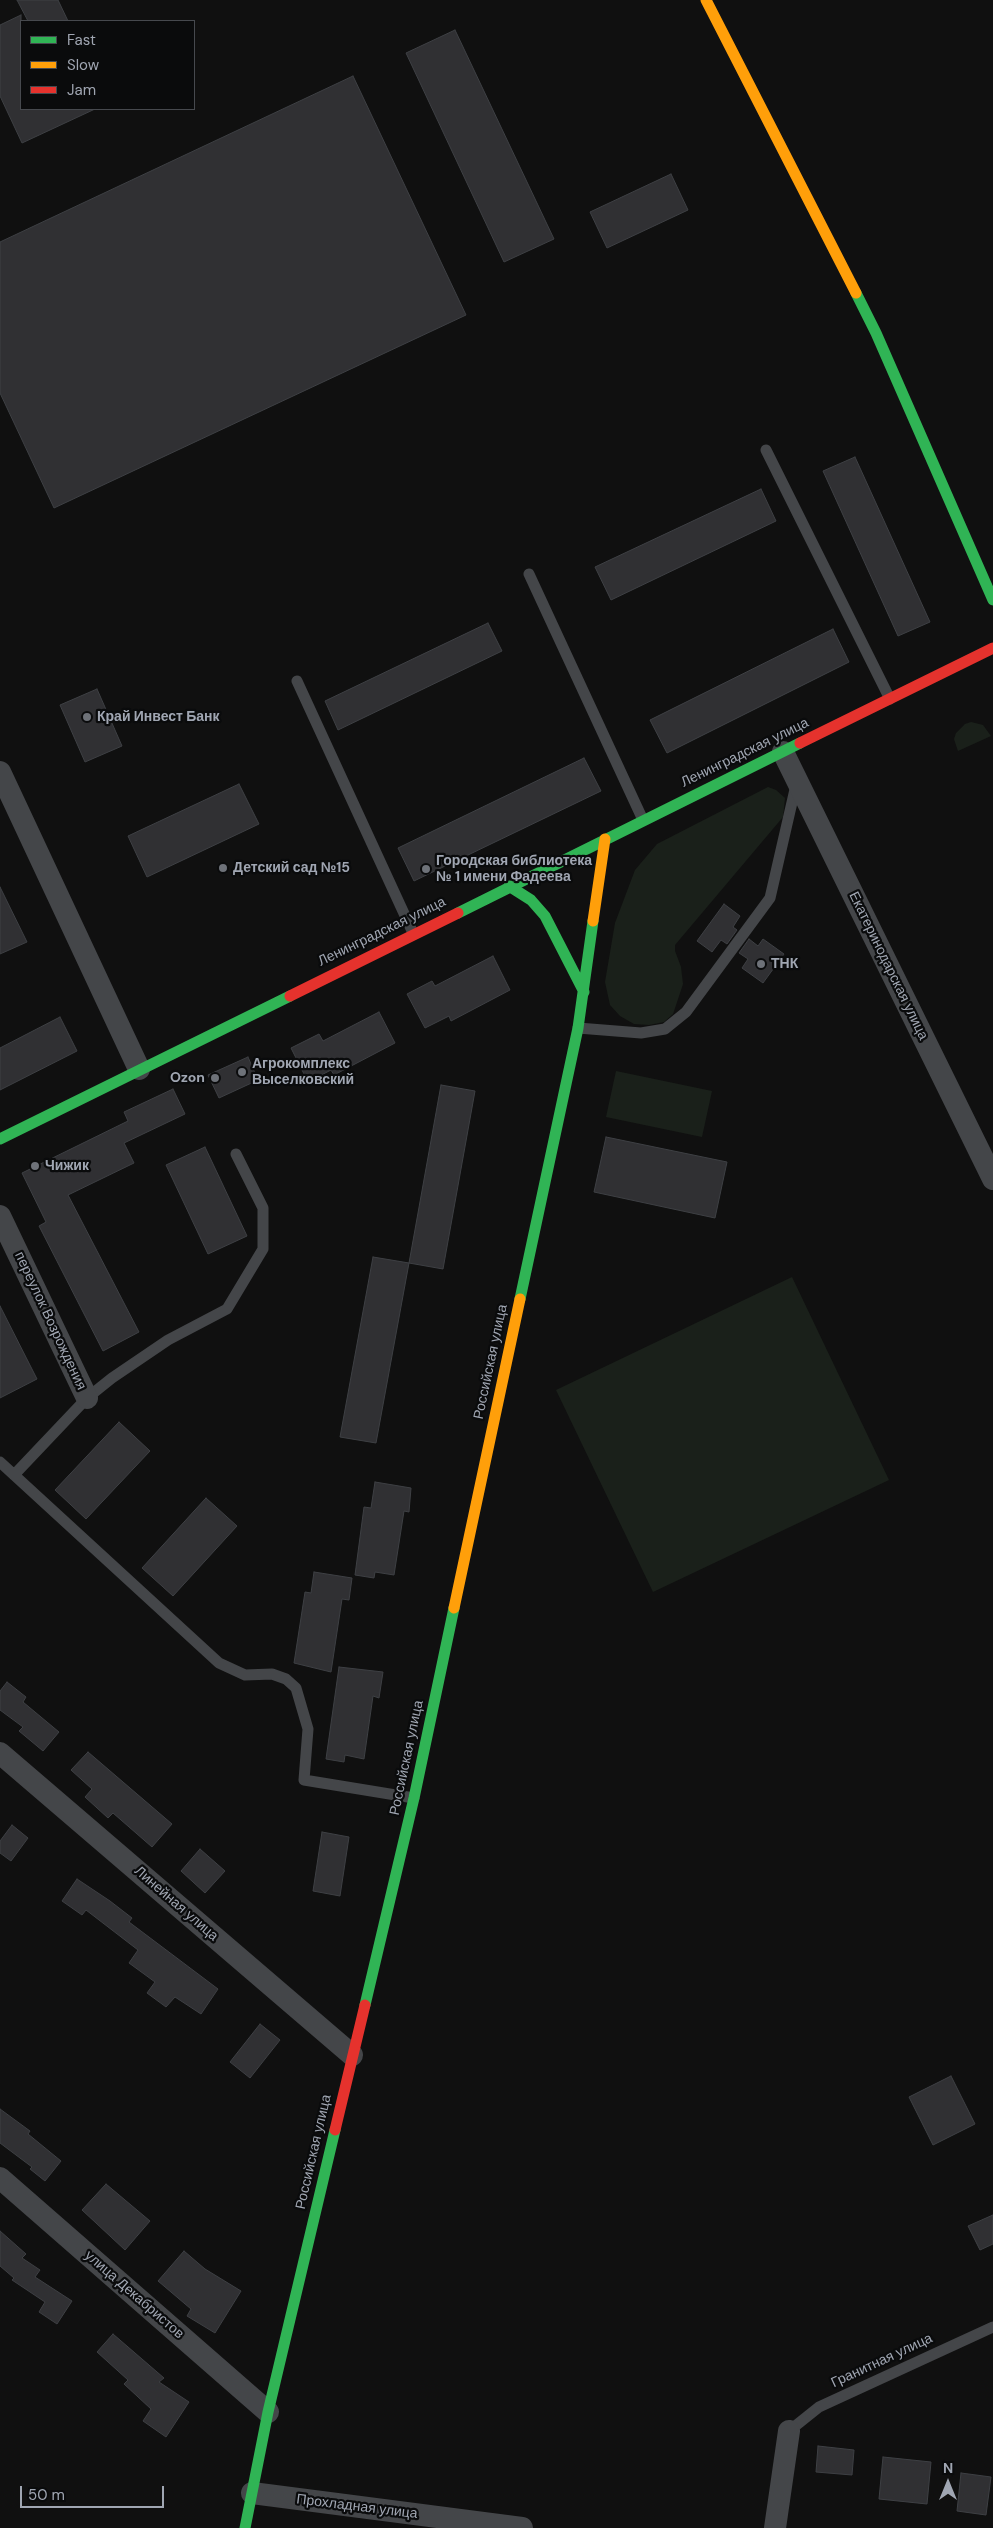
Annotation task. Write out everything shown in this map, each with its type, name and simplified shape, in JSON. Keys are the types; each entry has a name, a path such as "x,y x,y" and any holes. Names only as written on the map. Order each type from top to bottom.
{"street":[{"path":"706,0 876,333 993,600"},
{"name":"Ленинградская улица","path":"0,1139 413,933 993,648"},
{"name":"Екатеринодарская улица","path":"783,752 993,1180"},
{"path":"2,779 138,1069"},
{"name":"Российская улица","path":"245,2528 268,2412 414,1798 578,1028 606,839"},
{"path":"510,886 531,900 545,916 584,992"},
{"name":"переулок Возрождения","path":"0,1216 87,1398"},
{"name":"Линейная улица","path":"0,1753 352,2055"},
{"name":"улица Декабристов","path":"0,2178 268,2412"},
{"path":"775,2528 789,2431"},
{"name":"Прохладная улица","path":"252,2493 522,2528"}],"lane":[{"path":"766,450 890,699"},
{"path":"529,574 643,820"},
{"path":"297,681 413,933"},
{"path":"578,1028 641,1033 665,1029 686,1012 770,898 798,781"},
{"path":"14,1475 87,1398 168,1340 227,1309 263,1249 263,1208 236,1154"},
{"path":"0,1462 218,1663 245,1675 272,1674 286,1679 296,1688 308,1729 304,1780 414,1798"},
{"name":"Гранитная улица","path":"789,2431 819,2407 993,2327"}],"shaded area":[{"path":"971,722 983,725 991,736 958,751 954,739 956,733 965,724"},
{"path":"768,787 776,790 785,798 783,817 675,945 683,984 673,1014 664,1022 649,1025 634,1024 620,1016 610,1005 605,982 615,923 635,870 657,844"},
{"path":"616,1071 712,1091 702,1137 606,1117"},
{"path":"792,1277 889,1480 653,1592 556,1390"}],"building":[{"path":"17,0 58,0 68,20 27,20"},
{"path":"21,15 20,110 93,110 22,143 0,96 0,25"},
{"path":"455,30 554,239 504,262 406,53"},
{"path":"353,76 466,315 54,508 0,393 0,242"},
{"path":"671,174 688,210 607,248 590,212"},
{"path":"855,457 930,622 898,636 823,471"},
{"path":"761,489 776,521 611,600 595,567"},
{"path":"488,623 502,651 338,730 325,701"},
{"path":"833,629 849,662 667,753 650,720"},
{"name":"Край Инвест Банк","path":"97,689 122,746 85,762 60,705"},
{"path":"584,758 601,791 414,881 398,848"},
{"path":"239,784 259,824 147,877 128,836"},
{"path":"0,887 27,942 0,954"},
{"path":"724,904 740,916 733,927 737,930 727,944 721,940 712,952 697,941"},
{"name":"ТНК","path":"749,939 758,946 763,939 784,954 763,983 742,968 748,959 739,953"},
{"path":"493,956 510,990 451,1021 449,1016 425,1028 407,994 432,981 435,986"},
{"path":"379,1012 395,1043 334,1075 331,1070 308,1082 291,1048 319,1034 323,1041"},
{"path":"60,1017 77,1051 0,1090 0,1048"},
{"path":"248,1057 258,1080 219,1098 208,1075"},
{"path":"441,1085 475,1091 443,1269 409,1263"},
{"path":"173,1089 185,1114 124,1143 134,1163 68,1195 139,1332 103,1351 39,1226 46,1222 22,1173 128,1121 124,1112"},
{"path":"606,1137 727,1162 715,1218 594,1192"},
{"path":"205,1147 247,1236 208,1254 166,1165"},
{"path":"373,1257 409,1263 376,1443 340,1437"},
{"path":"0,1306 37,1379 0,1398"},
{"path":"119,1422 150,1451 86,1519 55,1490"},
{"path":"375,1482 411,1488 409,1512 404,1511 394,1575 375,1572 374,1578 355,1575 364,1507 371,1508"},
{"path":"206,1498 237,1526 173,1596 142,1568"},
{"path":"314,1572 352,1578 349,1600 342,1599 331,1672 294,1663 305,1592 311,1593"},
{"path":"339,1667 383,1672 379,1698 373,1696 364,1759 345,1755 344,1762 326,1759"},
{"path":"7,1682 26,1697 23,1702 59,1732 43,1751 19,1731 23,1727 0,1710 0,1691"},
{"path":"88,1752 172,1824 152,1847 113,1813 108,1818 85,1797 92,1789 71,1770"},
{"path":"12,1825 28,1838 11,1861 0,1853 0,1841"},
{"path":"322,1832 349,1837 340,1896 313,1891"},
{"path":"200,1849 225,1871 205,1893 181,1871"},
{"path":"77,1879 132,1918 129,1922 218,1989 201,2014 175,1997 166,2007 147,1993 155,1982 129,1963 138,1950 86,1910 82,1915 62,1901"},
{"path":"260,2024 280,2040 250,2078 230,2062"},
{"path":"951,2076 975,2124 933,2145 909,2097"},
{"path":"0,2109 30,2131 28,2134 61,2161 45,2181 30,2169 32,2167 0,2143"},
{"path":"106,2184 150,2221 125,2250 82,2210"},
{"path":"993,2215 993,2244 980,2250 968,2226"},
{"path":"0,2231 26,2254 22,2258 40,2270 35,2277 72,2301 57,2324 39,2312 45,2302 12,2280 14,2278 0,2266"},
{"path":"184,2251 205,2269 241,2291 215,2333 187,2316 191,2309 158,2281"},
{"path":"113,2334 164,2378 159,2382 189,2402 166,2437 143,2421 151,2409 124,2384 128,2380 97,2352"},
{"path":"818,2446 854,2450 852,2475 816,2472"},
{"path":"883,2457 931,2462 927,2504 879,2499"},
{"path":"961,2473 991,2477 986,2515 957,2511"}],"traffic: fast":[{"path":"856,293 876,333 993,600"},
{"path":"458,913 800,743"},
{"path":"509,886 531,900 545,916 584,992"},
{"path":"520,1299 578,1028 593,921"},
{"path":"0,1139 290,996"},
{"path":"365,2005 414,1798 454,1608"},
{"path":"245,2528 268,2412 335,2130"}],"traffic: slow":[{"path":"706,0 856,293"},
{"path":"593,921 605,839"},
{"path":"454,1608 520,1299"}],"traffic: jam":[{"path":"800,743 993,648"},
{"path":"290,996 458,913"},
{"path":"335,2130 365,2005"}],"place":[{"name":"Край Инвест Банк","path":"87,717"},
{"name":"Детский сад №15","path":"223,868"},
{"name":"Городская библиотека № 1 имени Фадеева","path":"426,869"},
{"name":"ТНК","path":"761,964"},
{"name":"Агрокомплекс Выселковский","path":"242,1072"},
{"name":"Ozon","path":"215,1078"},
{"name":"Чижик","path":"35,1166"}]}
